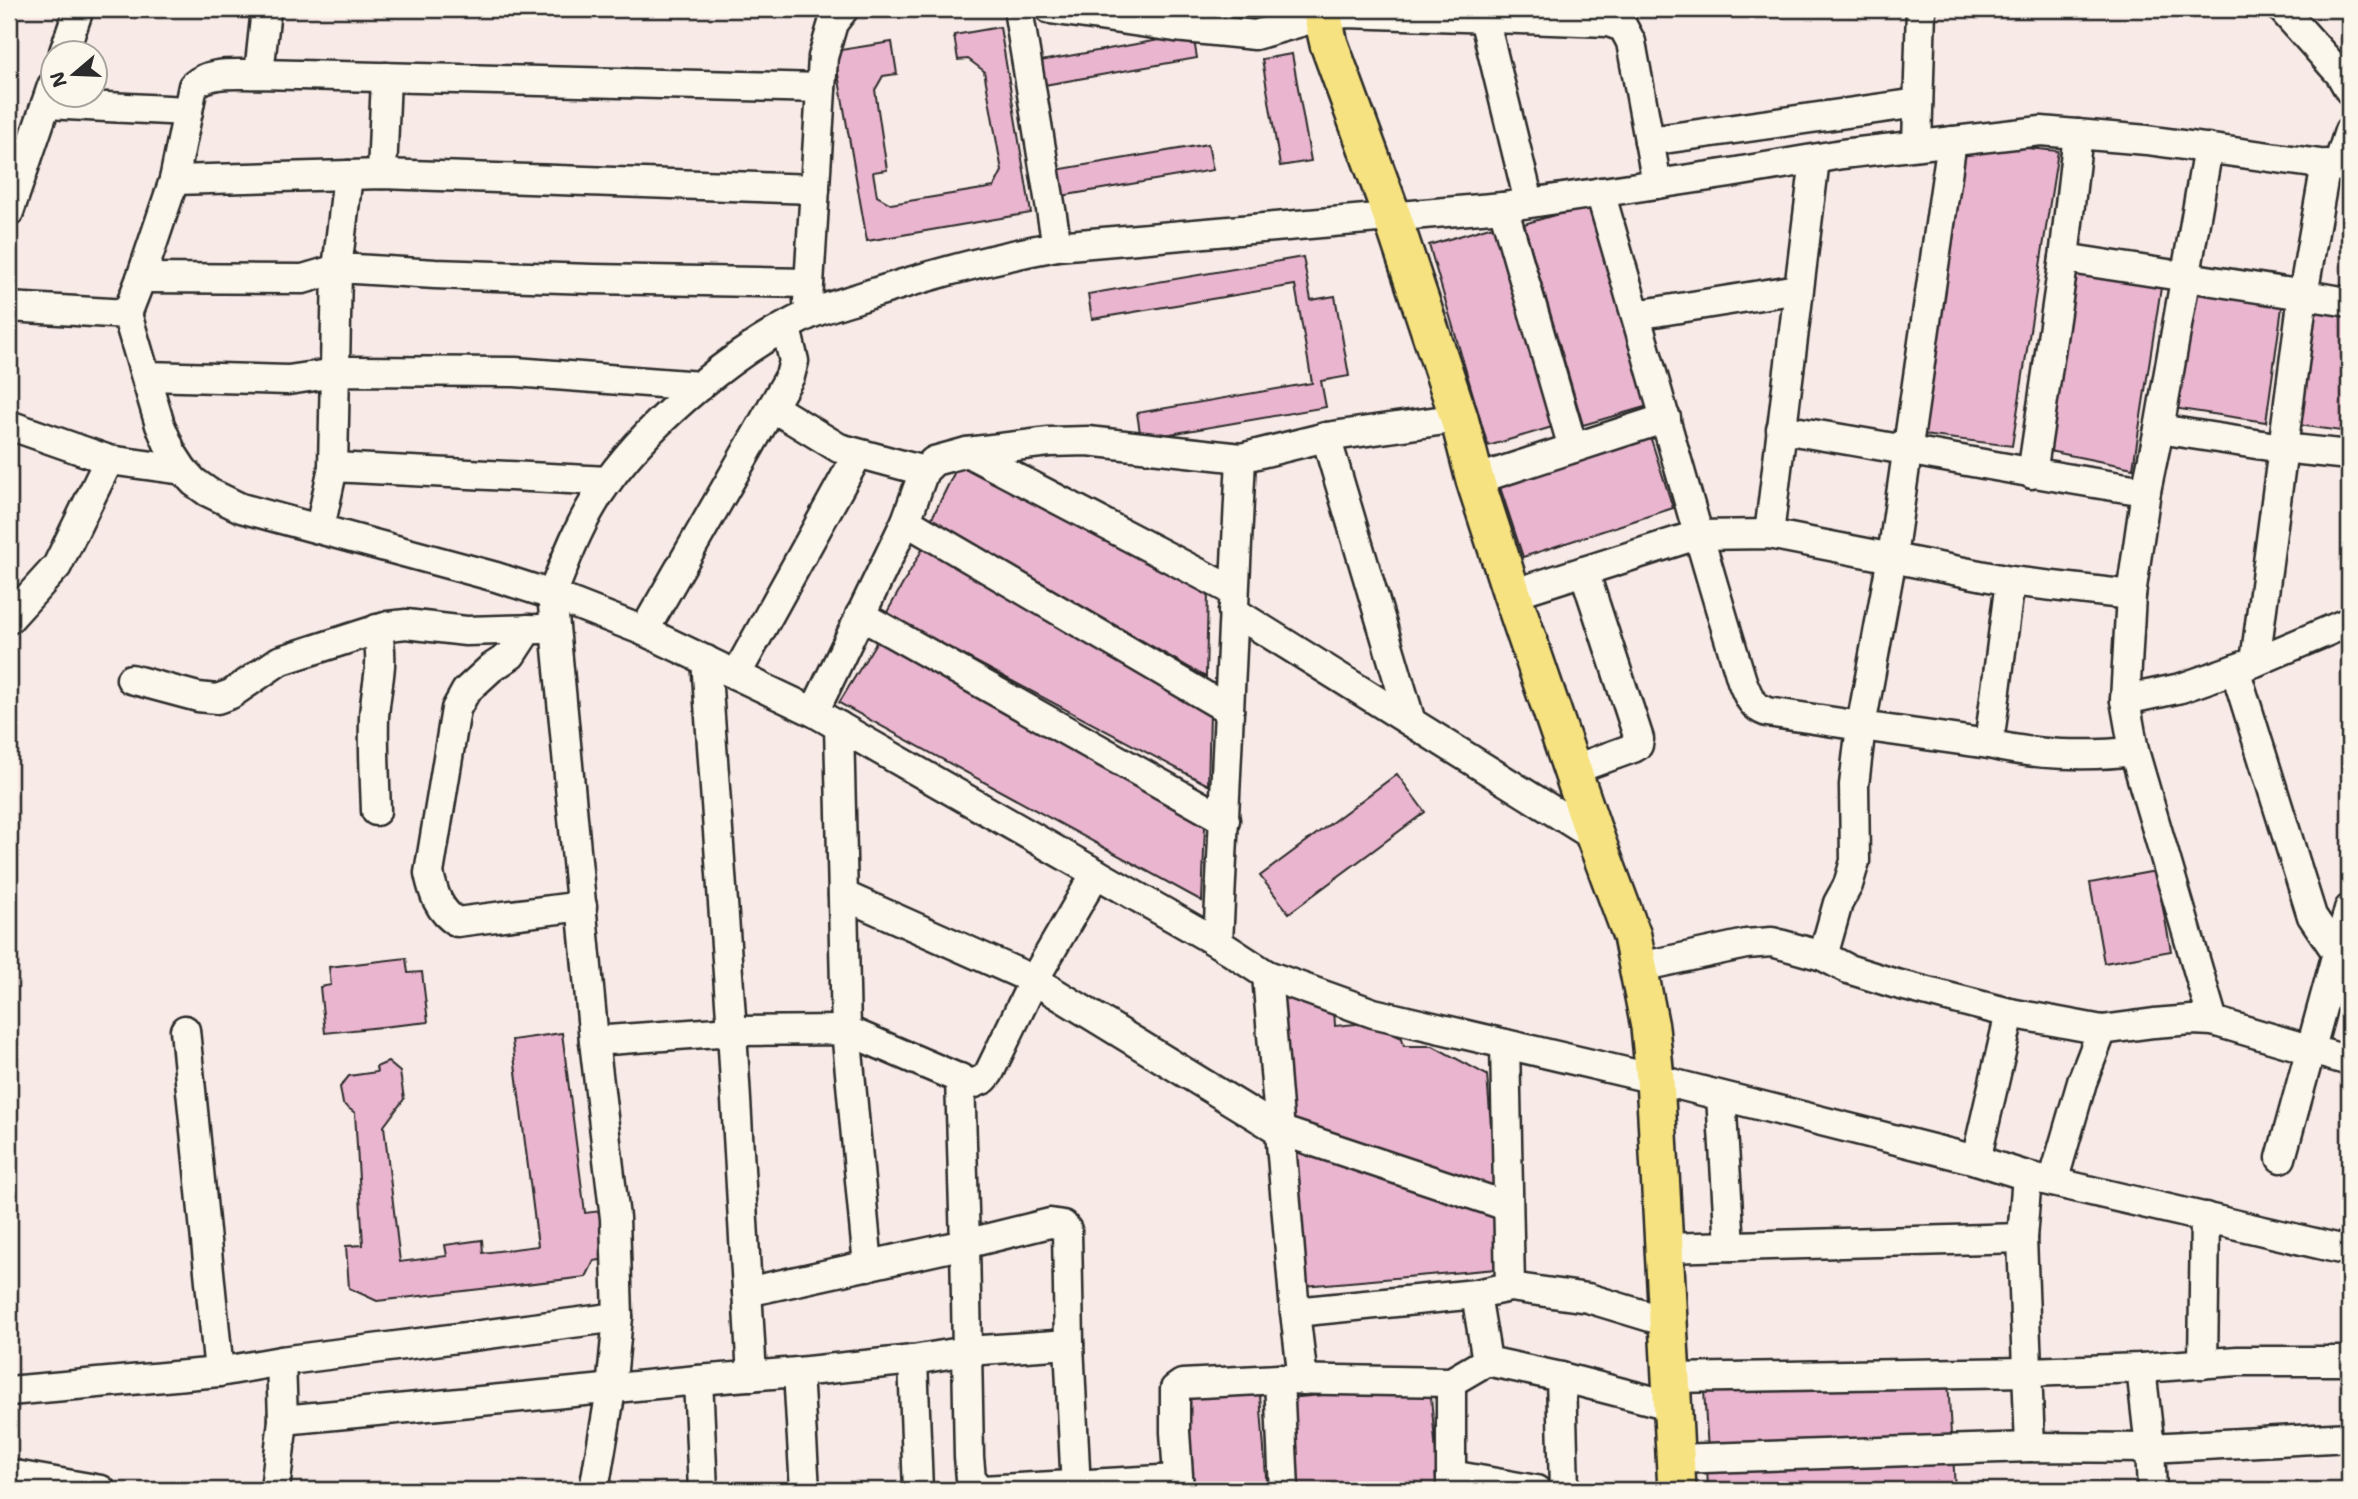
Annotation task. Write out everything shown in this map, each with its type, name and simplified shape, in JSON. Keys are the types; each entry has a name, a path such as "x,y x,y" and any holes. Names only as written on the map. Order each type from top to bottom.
{"main road":[{"path":"1335,12 1348,99 1392,216 1459,418 1475,480 1512,594 1595,837 1632,936 1640,967 1655,1079 1676,1475"}],"street":[{"path":"69,38 79,9"},
{"path":"259,74 266,9"},
{"path":"644,631 790,376 794,361 796,322 809,283 823,57 833,23 844,9"},
{"path":"1018,9 1057,246"},
{"path":"1050,9 1175,27 1255,35 1335,12 1489,15 1608,22 1623,27 1631,43 1657,184"},
{"path":"1917,145 1921,9"},
{"path":"2282,9 2340,74 2349,90"},
{"path":"1489,15 1516,204 1573,448"},
{"path":"821,88 259,74 211,75 201,79 193,86 174,180 127,314 163,433 183,470 208,492 241,508 496,577 552,595 644,631 814,712 1218,943 1267,975 1373,1013 1655,1079 1976,1160 2040,1179 2349,1251"},
{"path":"382,174 386,77"},
{"path":"108,102 188,111"},
{"path":"1648,141 1919,103"},
{"path":"9,212 45,108"},
{"path":"594,1490 611,1390 618,1317 615,1218 594,1041 582,906 541,629 574,538 608,481 649,434 700,386 753,347 796,322 901,284 972,264 1057,246 1516,204 1815,159 2041,131 2208,148 2338,166"},
{"path":"2337,953 2312,916 2245,665 2282,448 2304,295 2349,131"},
{"path":"2032,474 2064,258 2078,134"},
{"path":"1823,956 1838,903 1848,885 1855,861 1854,785 1861,726 1892,558 1952,141"},
{"path":"2208,148 2146,491 2131,595 2125,701 2134,751 2214,1021"},
{"path":"1769,534 1815,159"},
{"path":"174,180 382,174 815,189"},
{"path":"320,528 333,467 337,270 348,175"},
{"path":"1600,192 1697,535 1742,681 1750,700 1758,709 2005,748 2100,755 2134,751"},
{"path":"2064,258 2349,302"},
{"path":"141,278 303,279 337,270 809,283"},
{"path":"1636,315 1798,289"},
{"path":"9,307 127,314"},
{"path":"146,376 288,380 334,372 515,372 700,386"},
{"path":"772,407 839,448 924,471"},
{"path":"814,712 906,521 924,471 934,461 967,452 1049,442 1088,441 1241,458 1326,437 1459,418"},
{"path":"1475,480 1666,418"},
{"path":"9,425 109,460 183,470"},
{"path":"1781,429 1908,449 2032,474 2146,491"},
{"path":"2159,429 2282,448 2349,455"},
{"path":"1326,437 1411,722"},
{"path":"967,452 1233,601 1411,722 1595,837"},
{"path":"736,675 858,454"},
{"path":"1218,943 1241,458"},
{"path":"9,619 57,566 109,460"},
{"path":"333,467 608,481"},
{"path":"906,521 1229,710"},
{"path":"1512,594 1697,535 1769,534 2010,581 2131,595"},
{"path":"1572,770 1633,748 1638,745 1639,739 1584,571"},
{"path":"1989,744 2010,581"},
{"path":"860,615 1225,820"},
{"path":"2125,701 2181,688 2349,622"},
{"path":"131,680 198,697 217,699 231,694 279,661 377,629 406,624 466,631 541,629"},
{"path":"376,811 374,715 382,666 377,629"},
{"path":"541,629 466,691 456,709 429,873 432,887 447,917 457,922 582,906"},
{"path":"706,660 732,1031 752,1376"},
{"path":"839,726 846,1030 868,1266"},
{"path":"594,1041 732,1031 846,1030 972,1084 984,1079 989,1073 1034,980 1096,873"},
{"path":"843,895 1034,980 1279,1130 1507,1206"},
{"path":"2281,1158 2349,908"},
{"path":"1640,967 1746,944 1772,942 1823,956 1848,969 1893,983 2010,1013 2102,1030 2154,1023 2214,1021 2349,1061"},
{"path":"1267,975 1295,1312 1284,1490"},
{"path":"1976,1160 2010,1013"},
{"path":"184,1030 219,1372"},
{"path":"2030,1447 2022,1238 2040,1179 2102,1030"},
{"path":"1505,1044 1510,1287"},
{"path":"960,1078 972,1490"},
{"path":"1721,1096 1730,1246"},
{"path":"2203,1364 2206,1217"},
{"path":"747,1292 1050,1223 1063,1225 1069,1236 1069,1344 1076,1488"},
{"path":"1663,1248 2022,1238"},
{"path":"1295,1312 1476,1294 1510,1287 1588,1298 1667,1322"},
{"path":"1476,1294 1487,1361"},
{"path":"9,1391 219,1372 281,1361 618,1317"},
{"path":"283,1420 698,1380 798,1373 967,1351 1069,1344"},
{"path":"913,1360 918,1490"},
{"path":"275,1490 283,1420 281,1361"},
{"path":"982,1490 1178,1485 1176,1387 1182,1384 1291,1380 1451,1382 1487,1361 1562,1377 1672,1392 2238,1361 2349,1361"},
{"path":"2141,1368 2152,1490"},
{"path":"798,1373 806,1490"},
{"path":"1562,1377 1564,1490"},
{"path":"698,1380 704,1490"},
{"path":"1451,1382 1451,1483 1536,1490"},
{"path":"1676,1475 2030,1447 2150,1448 2349,1437"},
{"path":"9,1474 101,1490"}],"building":[{"path":"1000,27 1031,213 867,241 834,51 892,42 897,74 883,76 875,90 887,170 873,172 877,196 891,204 994,187 1002,171 984,71 968,59 958,60 954,35"},
{"path":"1193,34 1197,58 1033,87 1029,63"},
{"path":"1292,54 1311,161 1280,166 1262,59"},
{"path":"1208,144 1213,170 1055,197 1050,171"},
{"path":"2015,147 2058,151 2012,446 1915,434 1960,152"},
{"path":"1589,205 1648,406 1583,425 1524,224"},
{"path":"1493,226 1552,427 1488,446 1429,245"},
{"path":"1303,257 1311,300 1335,296 1349,376 1321,381 1326,407 1141,439 1137,413 1312,383 1295,285 1092,319 1088,294"},
{"path":"2068,265 2162,281 2133,468 2039,449"},
{"path":"2191,286 2283,300 2266,422 2173,408"},
{"path":"2309,302 2349,308 2349,432 2291,424"},
{"path":"1650,436 1673,508 1523,557 1499,484"},
{"path":"961,459 1208,593 1206,677 931,520"},
{"path":"923,548 1210,713 1208,785 886,614"},
{"path":"880,636 1205,826 1202,901 839,703"},
{"path":"1397,774 1425,812 1289,913 1260,876"},
{"path":"2156,871 2171,951 2104,963 2090,883"},
{"path":"406,958 408,973 422,972 428,1022 325,1033 320,987 331,985 329,967"},
{"path":"1283,995 1334,1007 1335,1026 1367,1023 1402,1038 1404,1046 1433,1046 1487,1075 1496,1191 1286,1122"},
{"path":"562,1033 585,1213 601,1211 607,1259 594,1261 586,1277 377,1301 349,1288 346,1246 363,1245 355,1113 343,1104 340,1087 349,1076 377,1072 376,1067 388,1062 400,1072 404,1099 384,1126 400,1262 447,1256 445,1245 482,1240 483,1253 538,1246 512,1040"},
{"path":"1286,1139 1495,1214 1496,1269 1293,1287"},
{"path":"1948,1378 1951,1435 1708,1450 1704,1391"},
{"path":"1259,1382 1267,1490 1189,1490 1181,1387"},
{"path":"1430,1386 1439,1487 1396,1490 1294,1490 1287,1398"},
{"path":"1953,1453 1955,1490 1708,1490 1707,1464"}]}
